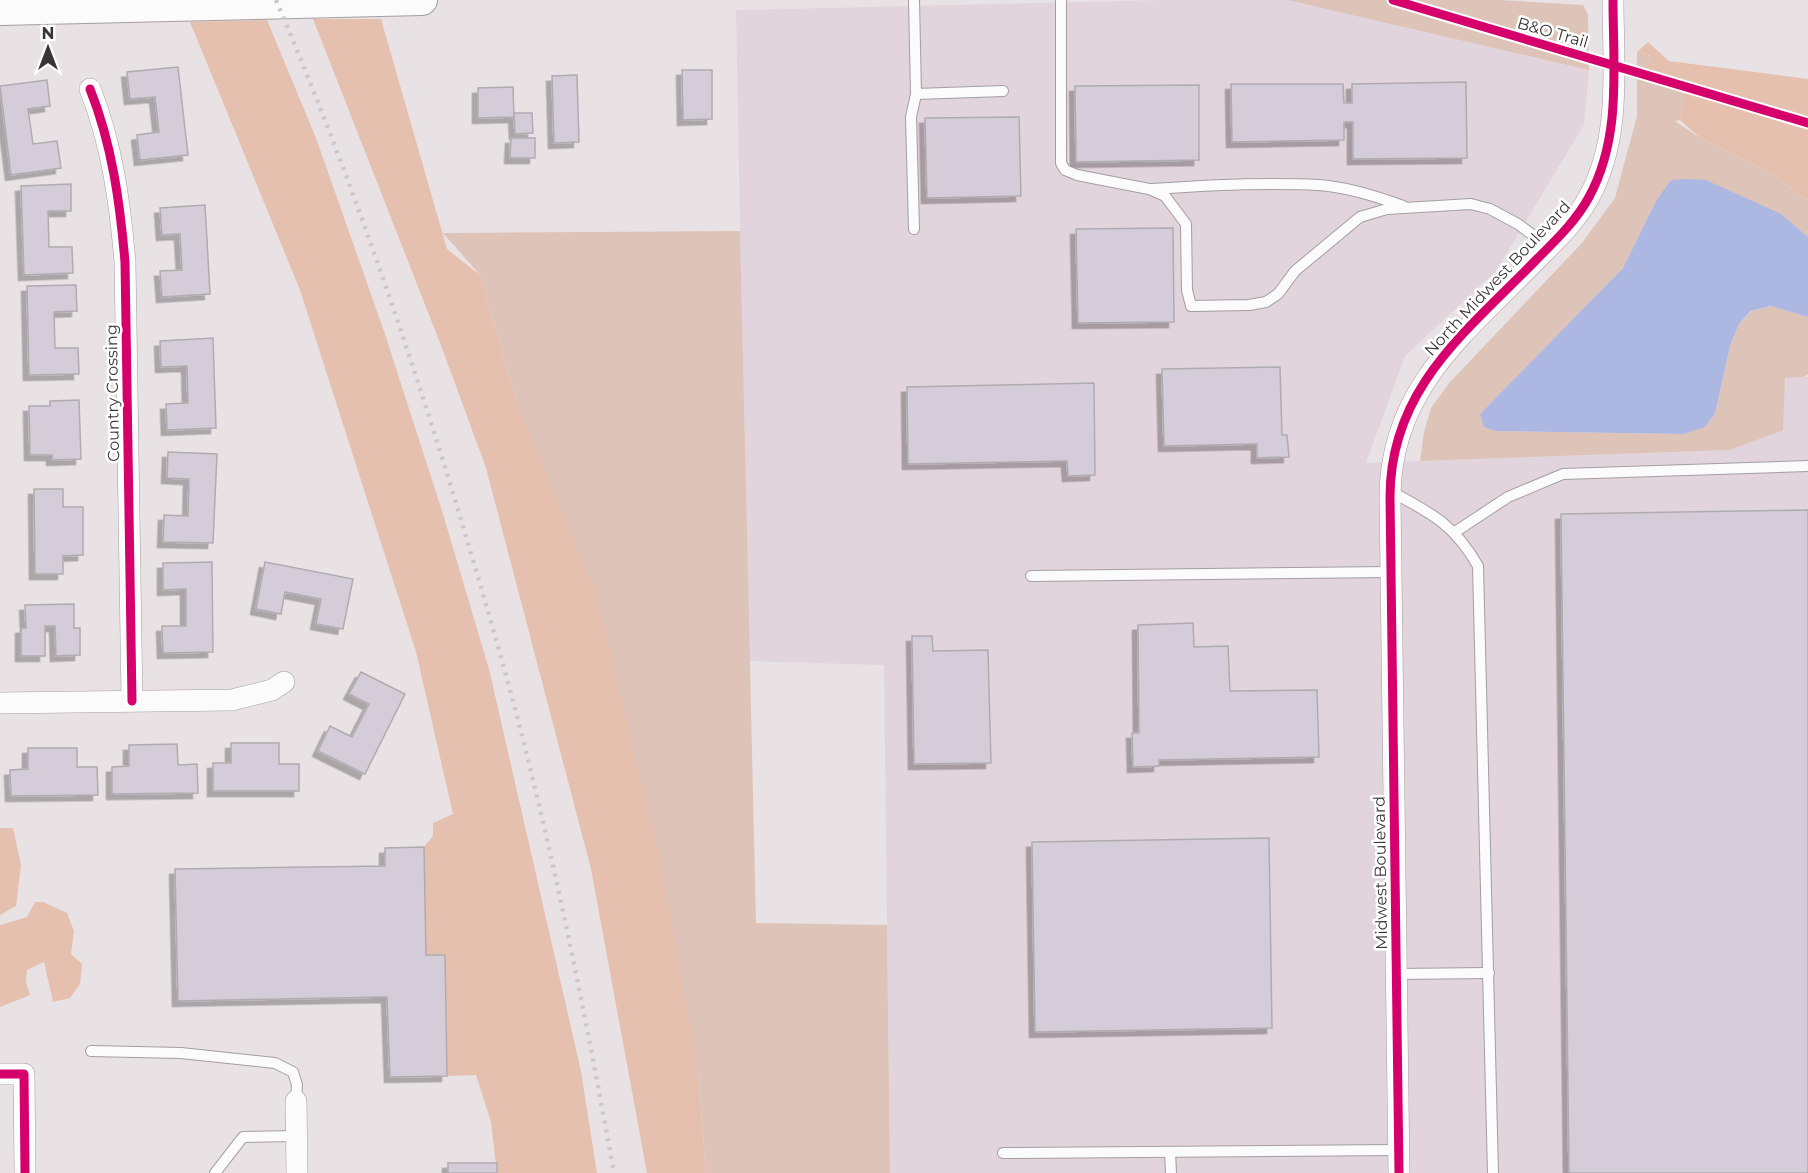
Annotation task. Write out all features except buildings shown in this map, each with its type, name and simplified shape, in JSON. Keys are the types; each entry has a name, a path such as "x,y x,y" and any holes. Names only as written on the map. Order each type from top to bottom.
{"street":[{"path":"0,10 422,0"},
{"name":"North Midwest Boulevard","path":"1391,572 1391,469 1400,431 1414,398 1424,381 1451,347 1549,247 1582,209 1597,179 1606,153 1613,108 1612,0"},
{"name":"Country Crossing","path":"90,89 102,123 113,169 125,262 132,701"},
{"name":"Midwest Boulevard","path":"1391,572 1399,1173"},
{"path":"0,703 232,700 272,690 284,682"},
{"path":"0,1074 24,1074 25,1173"},
{"path":"296,1101 297,1173"}],"lane":[{"path":"914,0 916,94 911,117 914,229"},
{"path":"1061,0 1061,163 1065,170 1077,175 1149,189 1164,196 1186,224 1189,303 1191,306 1249,305 1266,302 1278,294 1295,271 1360,217 1387,209 1471,204 1490,209 1518,224 1549,247"},
{"path":"916,94 1003,91"},
{"path":"1149,189 1209,185 1320,185 1371,194 1408,208"},
{"path":"1455,532 1508,497 1563,474 1808,466"},
{"path":"1390,491 1431,513 1455,532 1478,566 1492,1173"},
{"path":"1031,576 1391,572"},
{"path":"1396,974 1489,973"},
{"path":"91,1051 181,1053 275,1063 293,1072 297,1084 296,1101"},
{"path":"215,1173 243,1137 296,1136"},
{"path":"1003,1153 1398,1150"},
{"path":"1170,1152 1171,1173"}],"shaded area":[{"path":"1164,0 1287,0 1589,70 1584,125 1496,271 1405,356 1366,463 1730,450 1784,378 1808,377 1808,1173 890,1173 884,665 748,661 736,10"},
{"path":"1287,0 1500,0 1583,5 1588,14 1589,70"},
{"path":"313,19 381,19 447,249 480,275 517,403 596,593 663,871 698,1069 706,1173 647,1173 591,869 486,468 442,348"},
{"path":"267,20 316,138 385,334 443,514 489,669 581,1071 597,1173 497,1173 491,1122 476,1075 447,1076 445,955 426,955 424,847 433,836 433,823 453,814 416,652 300,290 190,22"},
{"path":"1648,42 1669,61 1808,79 1808,201 1772,174 1700,138 1680,120 1685,88 1644,76 1651,56 1637,52"},
{"path":"1637,52 1651,56 1645,76 1685,88 1680,120 1675,121 1700,138 1772,174 1808,201 1808,237 1781,214 1656,201 1623,268 1480,414 1496,431 1684,434 1705,427 1715,414 1730,346 1739,324 1752,311 1771,306 1808,317 1808,374 1804,377 1785,378 1783,430 1730,450 1420,461 1424,432 1431,408 1450,382 1581,244 1615,198 1637,116"},
{"path":"740,231 756,923 887,925 890,1173 706,1173 698,1069 517,403 480,275 443,233"},
{"path":"0,828 13,828 21,865 16,906 0,915"},
{"path":"35,902 43,902 67,913 74,931 71,954 82,964 80,984 70,998 53,1002 44,962 27,970 26,982 30,995 0,1007 0,925 27,917"}],"water":[{"path":"1671,180 1706,180 1781,214 1808,237 1808,317 1771,306 1751,311 1739,324 1730,346 1715,414 1705,427 1684,434 1496,431 1484,427 1480,414 1623,268 1656,201"}],"railway":[{"path":"276,0 350,186 395,312 486,605 524,742 555,875 614,1173"}],"cycle path":[{"name":"B&O Trail","path":"1393,0 1808,123"},
{"path":"1399,1173 1390,497 1393,458 1403,424 1418,393 1437,364 1459,337 1565,230 1589,197 1600,174 1611,126 1614,76 1613,0"},
{"path":"90,89 104,131 114,174 125,262 132,701"},
{"path":"0,1074 24,1074 25,1173"}]}
